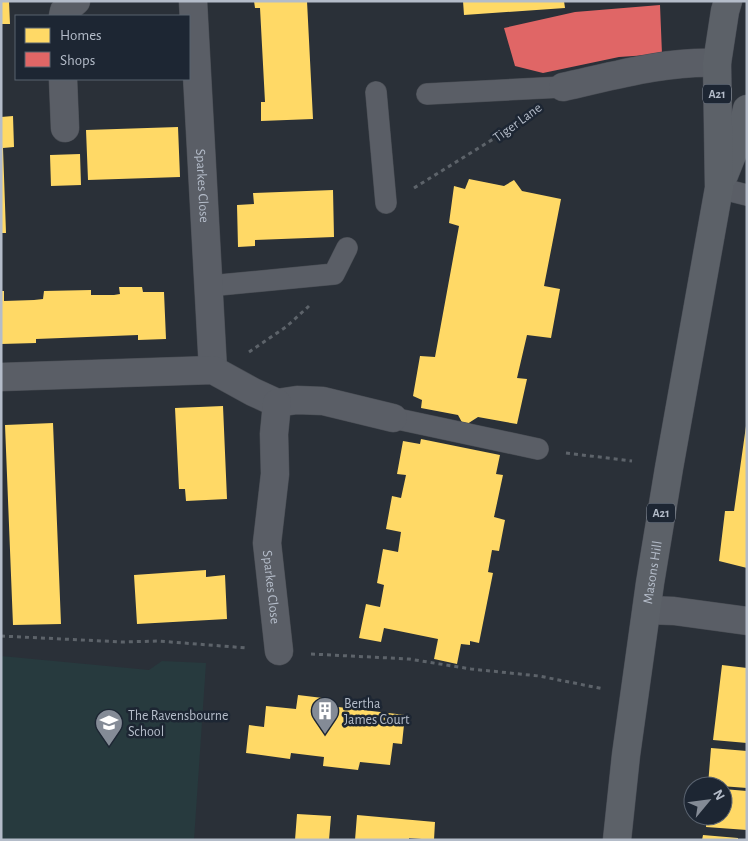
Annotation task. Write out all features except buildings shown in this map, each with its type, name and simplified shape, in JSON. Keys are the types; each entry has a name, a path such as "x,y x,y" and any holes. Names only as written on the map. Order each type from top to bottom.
{"main road":[{"name":"Masons Hill","path":"617,840 626,755 650,584 719,188 717,62 728,1"},
{"name":"Masons Hill","path":"719,188 742,130 747,109"}],"street":[{"path":"63,15 64,11 76,1"},
{"name":"Sparkes Close","path":"193,1 212,370"},
{"path":"563,88 648,68 697,62 717,62"},
{"path":"63,80 65,128"},
{"path":"1,377 212,370 277,403 297,400 323,401 393,418"},
{"name":"Sparkes Close","path":"277,403 274,434 275,474 267,543 279,651"},
{"path":"647,610 674,611 747,622"}],"lane":[{"path":"427,94 563,88"},
{"path":"376,92 386,204"},
{"path":"719,188 747,195"},
{"path":"209,286 334,274 347,248"},
{"path":"393,418 538,450"}],"path":[{"name":"Tiger Lane","path":"386,204 512,128 525,117"},
{"path":"212,370 248,353 286,327 314,302 334,274"},
{"path":"538,450 632,461"},
{"path":"1,636 123,642 158,641 301,654 410,659 539,676 634,695"}],"green space":[{"name":"The Ravensbourne School","path":"1,656 149,670 162,661 206,663 194,840 1,840"}],"place":[{"name":"Bertha James Court","path":"325,735"},
{"name":"The Ravensbourne School","path":"109,747"}]}
